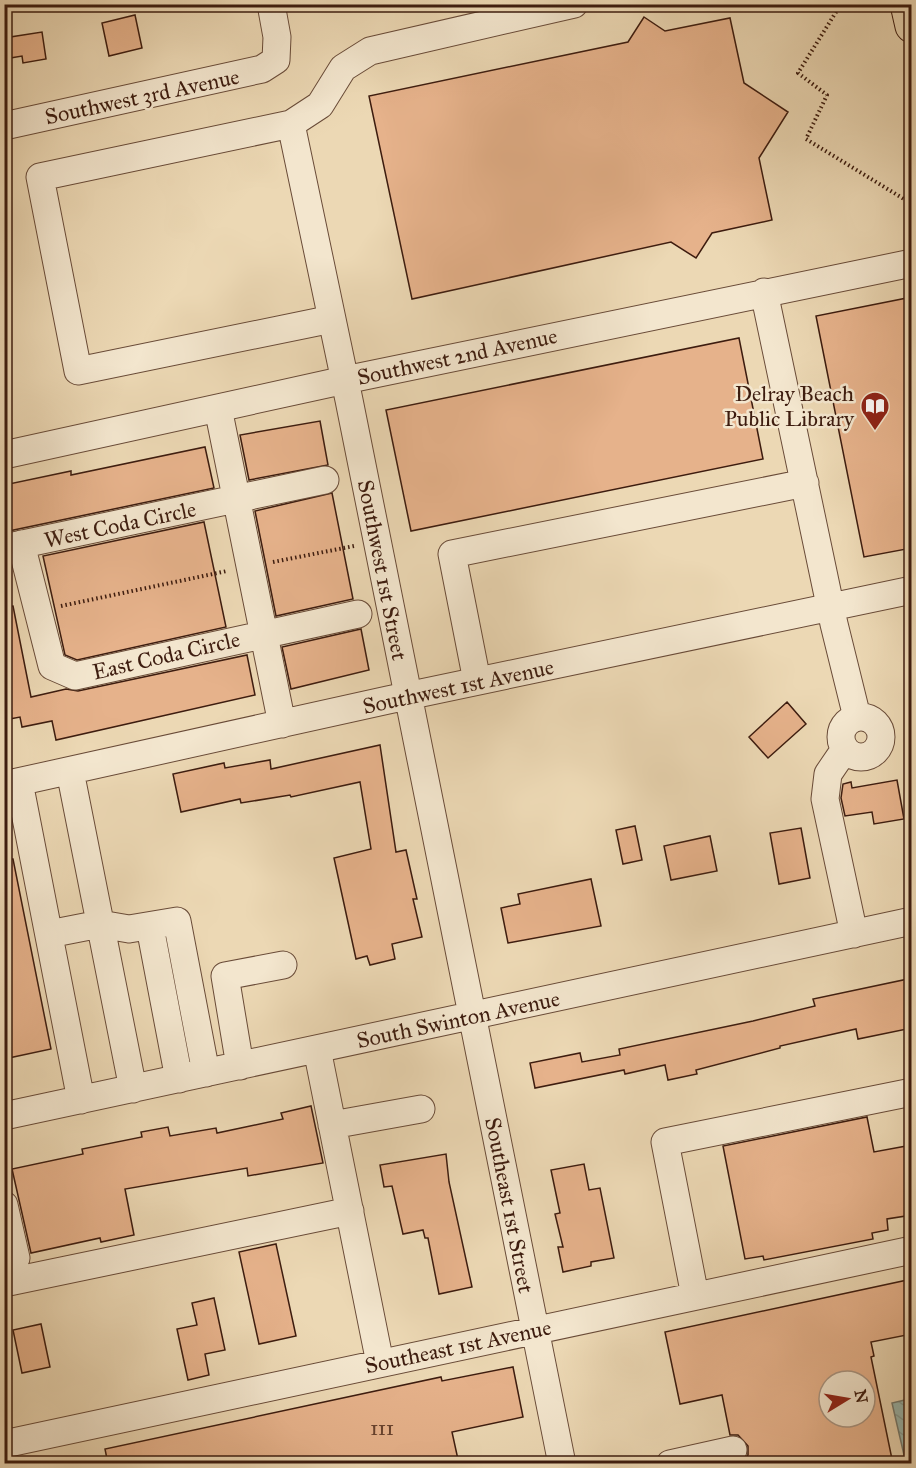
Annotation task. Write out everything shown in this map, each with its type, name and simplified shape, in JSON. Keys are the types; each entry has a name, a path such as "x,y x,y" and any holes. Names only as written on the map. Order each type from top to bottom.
{"main road":[{"path":"907,4 912,26"}],"street":[{"name":"Southwest 3rd Avenue","path":"4,126 262,69 276,60 277,37 271,4"},
{"path":"332,319 78,371 40,177 291,124 320,105 343,68 370,51 574,4"},
{"name":"Southwest 1st Street","path":"291,124 473,1016"},
{"name":"Southwest 2nd Avenue","path":"4,455 345,380 912,263"},
{"path":"764,292 831,607 857,717 851,719 842,730 842,744 845,749 828,774 825,799 854,934"},
{"path":"218,408 282,724"},
{"name":"West Coda Circle","path":"13,546 325,480"},
{"path":"477,681 450,542 805,483"},
{"name":"East Coda Circle","path":"13,546 52,666 75,676 264,633"},
{"name":"Southwest 1st Avenue","path":"12,784 477,681 912,590"},
{"path":"264,633 357,614"},
{"path":"70,771 133,1089"},
{"path":"12,784 49,934 81,1100"},
{"path":"49,934 100,924 129,930 177,921 206,1073"},
{"name":"South Swinton Avenue","path":"4,1116 912,921"},
{"path":"150,927 179,1079"},
{"path":"240,1066 225,976 283,965"},
{"name":"Southeast 1st Street","path":"473,1016 562,1464"},
{"path":"317,1049 380,1363"},
{"path":"695,1296 665,1142 912,1092"},
{"path":"332,1125 421,1109"},
{"path":"4,1205 16,1258"},
{"path":"4,1283 350,1211"},
{"name":"Southeast 1st Avenue","path":"4,1444 912,1250"},
{"path":"686,1462 733,1450"}],"path":[{"path":"841,4 798,73 827,95 806,140 912,204"},
{"path":"271,562 358,546"},
{"path":"50,608 237,569"}],"water":[{"path":"909,1399 911,1454 904,1455 892,1403"}],"building":[{"path":"135,15 142,48 109,56 102,23"},
{"path":"644,17 665,31 730,18 744,83 788,112 759,158 772,220 712,233 696,258 671,242 412,299 369,96 628,42"},
{"path":"42,32 46,59 23,63 22,56 4,59 4,38"},
{"name":"Delray Beach Public Library","path":"912,297 912,548 864,557 816,316"},
{"path":"739,338 763,459 411,531 386,410"},
{"path":"320,421 328,465 249,480 240,435"},
{"path":"205,447 214,488 4,532 4,485 71,471 71,475"},
{"path":"332,493 353,599 276,616 255,511"},
{"path":"204,522 226,627 77,660 65,655 43,556"},
{"path":"13,606 31,697 66,689 78,691 247,655 255,695 56,740 52,721 22,727 20,717 4,720 4,607"},
{"path":"361,629 369,670 291,689 282,647"},
{"path":"787,702 806,724 768,758 749,737"},
{"path":"380,745 396,852 406,850 417,899 413,899 422,937 392,944 395,959 370,965 367,956 356,959 334,858 371,849 360,782 291,797 290,795 241,803 240,799 181,812 173,774 224,763 225,768 270,760 271,769"},
{"path":"897,780 904,819 874,824 872,812 845,816 841,798 843,784 851,782 852,788"},
{"path":"635,826 642,860 623,864 616,830"},
{"path":"801,828 810,878 779,884 770,833"},
{"path":"710,836 717,871 671,880 664,846"},
{"path":"4,859 13,859 51,1049 4,1059"},
{"path":"591,879 601,926 508,943 501,908 520,904 518,894"},
{"path":"908,979 912,994 912,1028 858,1039 856,1029 780,1046 780,1048 696,1070 697,1074 668,1080 665,1065 625,1074 624,1070 535,1088 530,1063 580,1053 582,1062 620,1055 619,1049 815,1006 813,999"},
{"path":"311,1106 323,1163 248,1176 247,1168 125,1189 134,1235 101,1242 100,1238 31,1253 12,1169 83,1154 82,1149 142,1137 141,1132 168,1127 170,1136 216,1128 217,1133 283,1119 281,1113"},
{"path":"867,1117 874,1152 912,1145 912,1215 887,1219 888,1230 872,1233 873,1239 764,1260 763,1256 745,1259 723,1146"},
{"path":"446,1154 449,1182 472,1287 439,1294 428,1238 425,1238 423,1230 403,1234 392,1186 384,1187 380,1165"},
{"path":"584,1164 589,1190 600,1188 614,1258 591,1262 591,1266 563,1272 558,1247 563,1247 555,1214 560,1213 551,1170"},
{"path":"276,1244 296,1336 259,1344 239,1252"},
{"path":"912,1279 912,1334 871,1342 873,1369 817,1369 817,1429 877,1429 877,1386 893,1464 740,1464 748,1455 748,1446 738,1435 730,1435 722,1395 680,1404 665,1332"},
{"path":"214,1298 225,1350 205,1354 209,1375 188,1380 177,1329 197,1325 192,1303"},
{"path":"41,1324 50,1367 22,1373 13,1330"},
{"path":"513,1367 523,1417 452,1432 459,1464 108,1464 105,1449 441,1377 442,1381"}],"place":[{"name":"Delray Beach Public Library","path":"875,432"}]}
